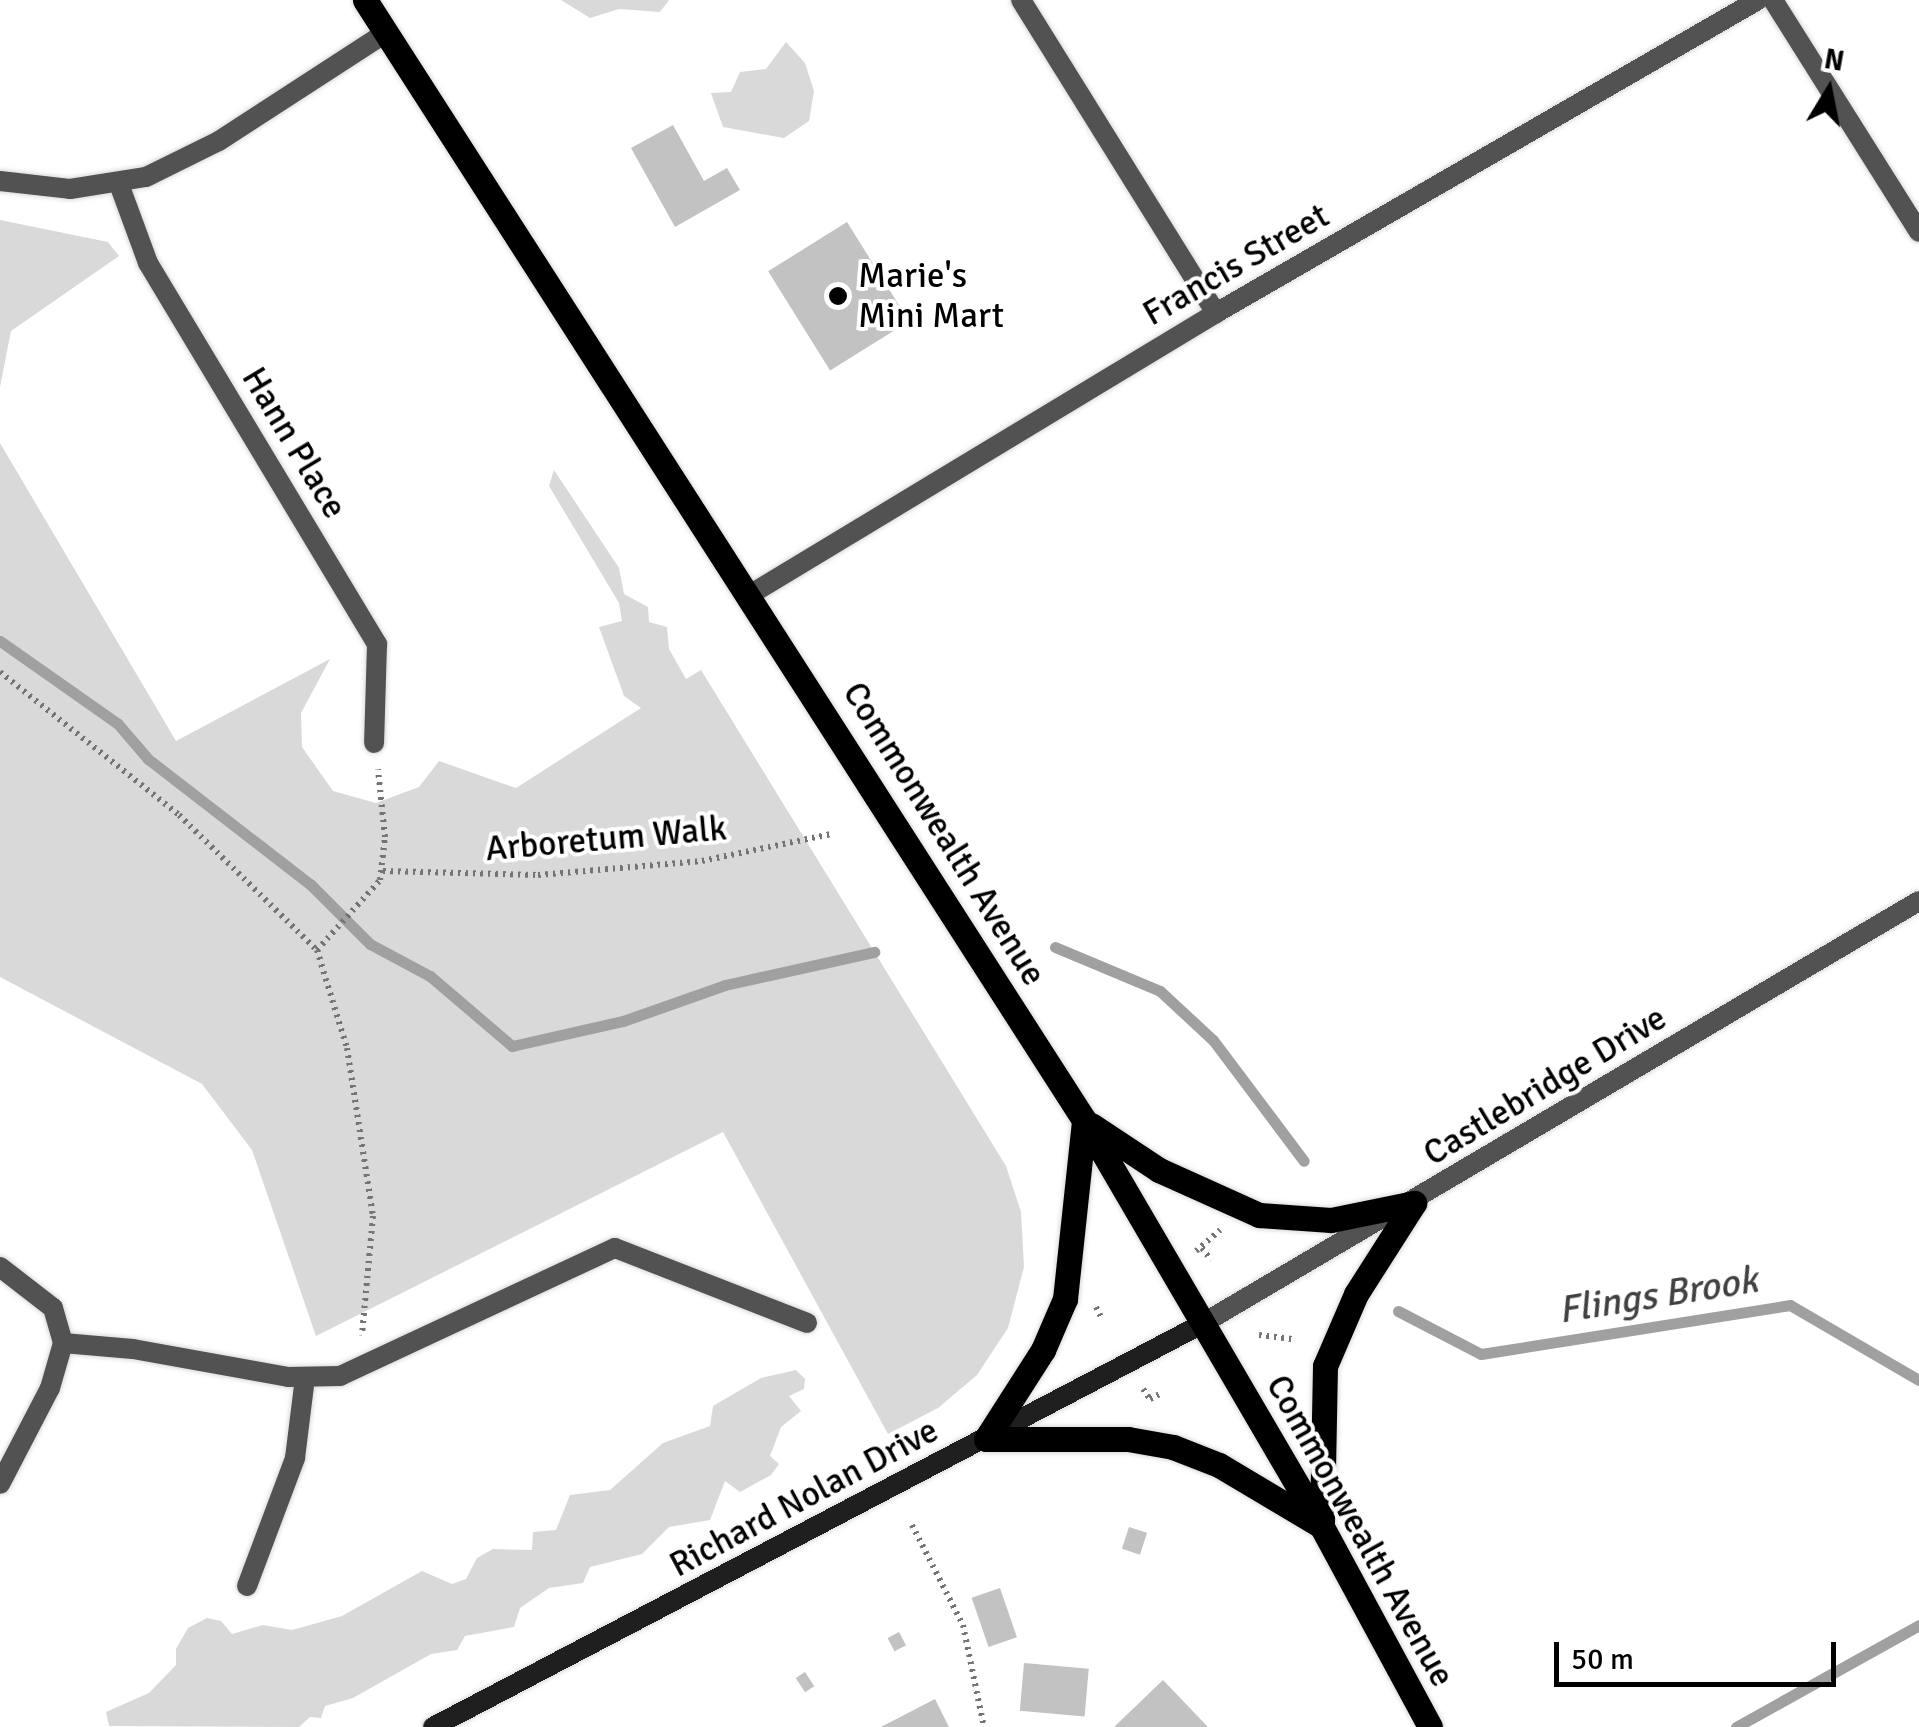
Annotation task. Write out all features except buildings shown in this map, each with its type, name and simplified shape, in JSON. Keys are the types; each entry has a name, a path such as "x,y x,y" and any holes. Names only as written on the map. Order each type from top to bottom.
{"main road":[{"name":"Commonwealth Avenue","path":"365,0 751,594 1084,1120 1322,1526 1430,1727"},
{"path":"986,1438 1044,1350 1065,1299 1084,1120 1160,1170 1259,1216 1331,1220 1414,1203"},
{"path":"986,1438 1128,1439 1172,1446 1219,1465 1322,1526 1326,1366 1356,1294 1414,1203"},
{"name":"Richard Nolan Drive","path":"434,1727 1202,1324"}],"street":[{"path":"1021,0 1216,313"},
{"name":"Francis Street","path":"751,594 1216,313 1758,0"},
{"path":"1774,0 1919,232"},
{"path":"0,182 70,189 120,184 195,155 384,34"},
{"name":"Hann Place","path":"120,184 148,263 377,644 374,743"},
{"name":"Castlebridge Drive","path":"1202,1324 1414,1203 1919,901"},
{"path":"63,1344 305,1378 357,1371 615,1248 806,1323"},
{"path":"0,1267 46,1300 63,1344 50,1388 0,1484"},
{"path":"247,1586 299,1444 305,1378"}],"path":[{"path":"0,672 179,815 282,909 317,950 347,1048 374,1229 357,1371"},
{"path":"317,950 369,896 383,872 384,802 374,743"},
{"name":"Arboretum Walk","path":"383,872 538,875 702,861 831,834"},
{"path":"1211,1260 1199,1250 1222,1224"},
{"path":"1096,1307 1102,1318"},
{"path":"1254,1326 1259,1335"},
{"path":"1251,1341 1259,1335 1292,1339"},
{"path":"1143,1389 1150,1399 1160,1394"},
{"path":"912,1525 963,1625 984,1727"}],"shaded area":[{"path":"561,0 669,0 660,12 619,9 590,18"},
{"path":"786,42 805,63 814,91 809,121 784,138 723,127 711,93 731,92 740,72 766,69"},
{"path":"0,220 108,242 119,256 11,331 0,387"},
{"path":"0,443 176,741 330,659 301,713 302,747 333,791 376,803 419,787 439,761 516,788 641,708 624,696 599,627 622,621 619,603 549,486 554,470 619,568 624,594 648,607 649,622 667,627 669,649 686,679 701,670 1006,1166 1021,1212 1024,1267 1008,1328 977,1375 938,1408 888,1434 723,1132 316,1336 252,1150 202,1084 0,977"},
{"path":"796,1370 805,1379 804,1389 789,1396 801,1411 781,1427 770,1456 779,1464 771,1475 740,1492 725,1481 710,1520 669,1527 642,1554 590,1567 583,1583 549,1588 520,1608 514,1627 465,1636 457,1650 431,1654 353,1698 325,1706 321,1718 310,1717 299,1727 109,1726 106,1712 149,1693 176,1665 176,1649 188,1628 207,1618 221,1621 232,1634 263,1625 292,1630 342,1616 422,1571 452,1584 466,1579 477,1558 493,1549 532,1550 533,1532 556,1530 570,1495 610,1490 663,1443 710,1426 713,1406 761,1378"}],"waterway":[{"path":"0,641 118,724 148,759 310,884 370,944 430,976 512,1046 623,1021 725,985 874,952"},
{"path":"1055,947 1160,991 1213,1040 1304,1161"},
{"name":"Flings Brook","path":"1398,1311 1481,1354 1790,1305 1919,1380"},
{"path":"1736,1727 1919,1625"}],"place":[{"name":"Marie's Mini Mart","path":"838,296"}]}
